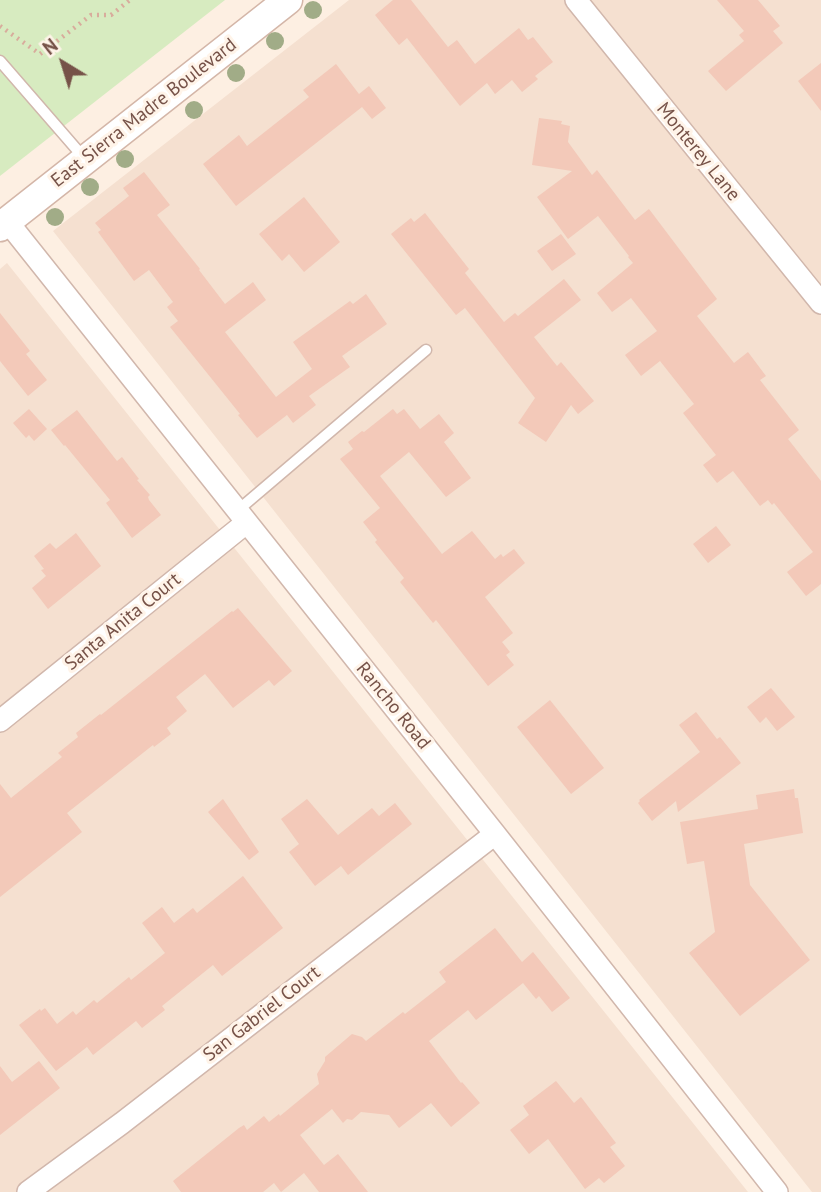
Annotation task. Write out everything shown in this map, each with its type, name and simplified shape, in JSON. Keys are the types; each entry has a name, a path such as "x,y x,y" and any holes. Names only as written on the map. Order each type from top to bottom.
{"street":[{"name":"East Sierra Madre Boulevard","path":"2,220 85,159 288,0"},
{"name":"Monterey Lane","path":"576,0 821,303"},
{"name":"Rancho Road","path":"2,220 495,834 777,1192"},
{"name":"Santa Anita Court","path":"0,721 242,517"},
{"name":"San Gabriel Court","path":"28,1192 122,1123 495,834"}],"lane":[{"path":"0,61 85,159"},
{"path":"242,517 426,350"}],"path":[{"path":"0,26 40,54 91,15 111,15 130,0"}],"shaded area":[{"path":"349,0 821,0 821,1192 812,1192 53,231"},
{"path":"7,263 748,1192 0,1192 0,269"}],"green space":[{"path":"0,0 225,0 0,176"}],"building":[{"path":"393,0 411,0 448,47 457,40 475,64 519,28 528,40 533,37 553,62 535,76 538,79 522,92 512,80 495,94 487,83 460,106 407,38 399,45 375,15"},
{"path":"717,0 758,0 780,26 773,31 783,43 726,91 708,71 744,41 739,35 744,31"},
{"path":"821,63 821,111 798,81"},
{"path":"336,64 359,94 369,86 386,108 372,119 362,107 236,206 203,164 239,135 247,146 309,97 303,90"},
{"path":"539,118 562,121 561,124 570,126 568,142 592,175 597,170 635,220 649,209 717,299 697,316 734,363 748,352 766,376 760,380 799,430 788,439 821,481 821,584 806,596 787,572 813,552 774,503 772,505 768,500 760,506 733,471 717,483 703,465 716,455 683,413 694,404 660,361 641,376 625,355 657,331 631,298 612,312 597,293 633,263 598,216 568,239 537,197 572,171 532,165"},
{"path":"144,172 170,205 157,215 225,304 253,282 266,300 225,332 276,397 312,369 293,342 350,301 353,304 366,294 387,324 342,356 350,367 309,396 316,405 293,423 287,415 257,438 170,327 178,321 167,307 173,302 149,270 134,281 98,232 101,230 95,223 129,196 123,188"},
{"path":"304,197 340,242 304,272 289,254 282,261 259,234"},
{"path":"425,213 469,269 465,273 504,322 515,313 518,316 564,279 581,300 534,337 557,366 561,362 594,401 578,414 571,405 546,442 518,423 535,398 465,308 456,315 391,234 411,218 414,222"},
{"path":"561,234 576,254 552,271 537,251"},
{"path":"0,313 30,351 26,354 47,380 28,396 0,361"},
{"path":"29,409 47,429 34,441 29,435 26,438 13,423"},
{"path":"393,409 397,414 404,409 420,429 439,414 454,433 444,442 471,478 446,497 409,452 380,476 442,554 472,531 495,559 514,549 525,563 485,597 513,633 502,642 510,652 506,655 514,665 488,686 436,620 433,623 400,582 404,578 375,542 377,540 363,522 380,508 340,459 353,449 348,442"},
{"path":"77,410 117,461 122,457 161,515 132,538 106,503 110,500 51,430"},
{"path":"716,526 731,545 708,563 693,544"},
{"path":"76,533 101,566 48,609 32,588 46,576 34,556 50,543 56,549"},
{"path":"238,608 292,671 274,686 269,680 233,708 205,674 176,697 187,711 167,728 171,734 154,747 153,745 67,813 82,832 0,897 0,784 11,798 62,757 58,753 78,737 76,733"},
{"path":"771,688 795,717 777,731 766,717 760,723 747,707"},
{"path":"550,700 604,768 571,794 517,727"},
{"path":"696,712 717,739 720,737 741,763 678,812 676,801 652,821 638,803 639,800 700,752 679,725"},
{"path":"794,789 795,798 798,798 803,833 744,844 750,885 810,960 740,1016 689,953 715,932 704,861 687,864 680,822 758,809 756,795"},
{"path":"223,799 259,852 249,860 208,812"},
{"path":"307,799 338,835 372,808 379,816 395,803 412,824 348,875 341,866 315,886 289,852 299,844 281,819"},
{"path":"243,876 283,928 222,976 213,965 162,1006 165,1010 142,1028 136,1021 93,1055 87,1047 56,1071 19,1025 40,1009 41,1011 45,1008 57,1024 73,1011 76,1015 94,1000 97,1003 165,953 142,923 162,907 174,923 193,908 197,913"},
{"path":"495,928 522,962 533,952 570,998 552,1012 539,996 536,999 523,983 476,1020 468,1010 429,1041 480,1103 451,1127 431,1103 399,1128 389,1115 361,1112 352,1120 347,1119 343,1123 332,1109 300,1135 324,1165 338,1154 368,1192 319,1192 304,1173 281,1192 274,1183 263,1192 181,1192 173,1181 239,1128 244,1125 247,1130 264,1116 269,1122 279,1114 280,1116 319,1084 317,1074 325,1057 352,1034 366,1041 403,1012 405,1014 446,982 439,972"},
{"path":"39,1061 60,1088 0,1135 0,1066 12,1082"},
{"path":"556,1081 574,1103 581,1097 616,1143 610,1147 625,1166 604,1183 599,1178 585,1189 548,1139 529,1154 510,1130 529,1115 523,1106"}]}
